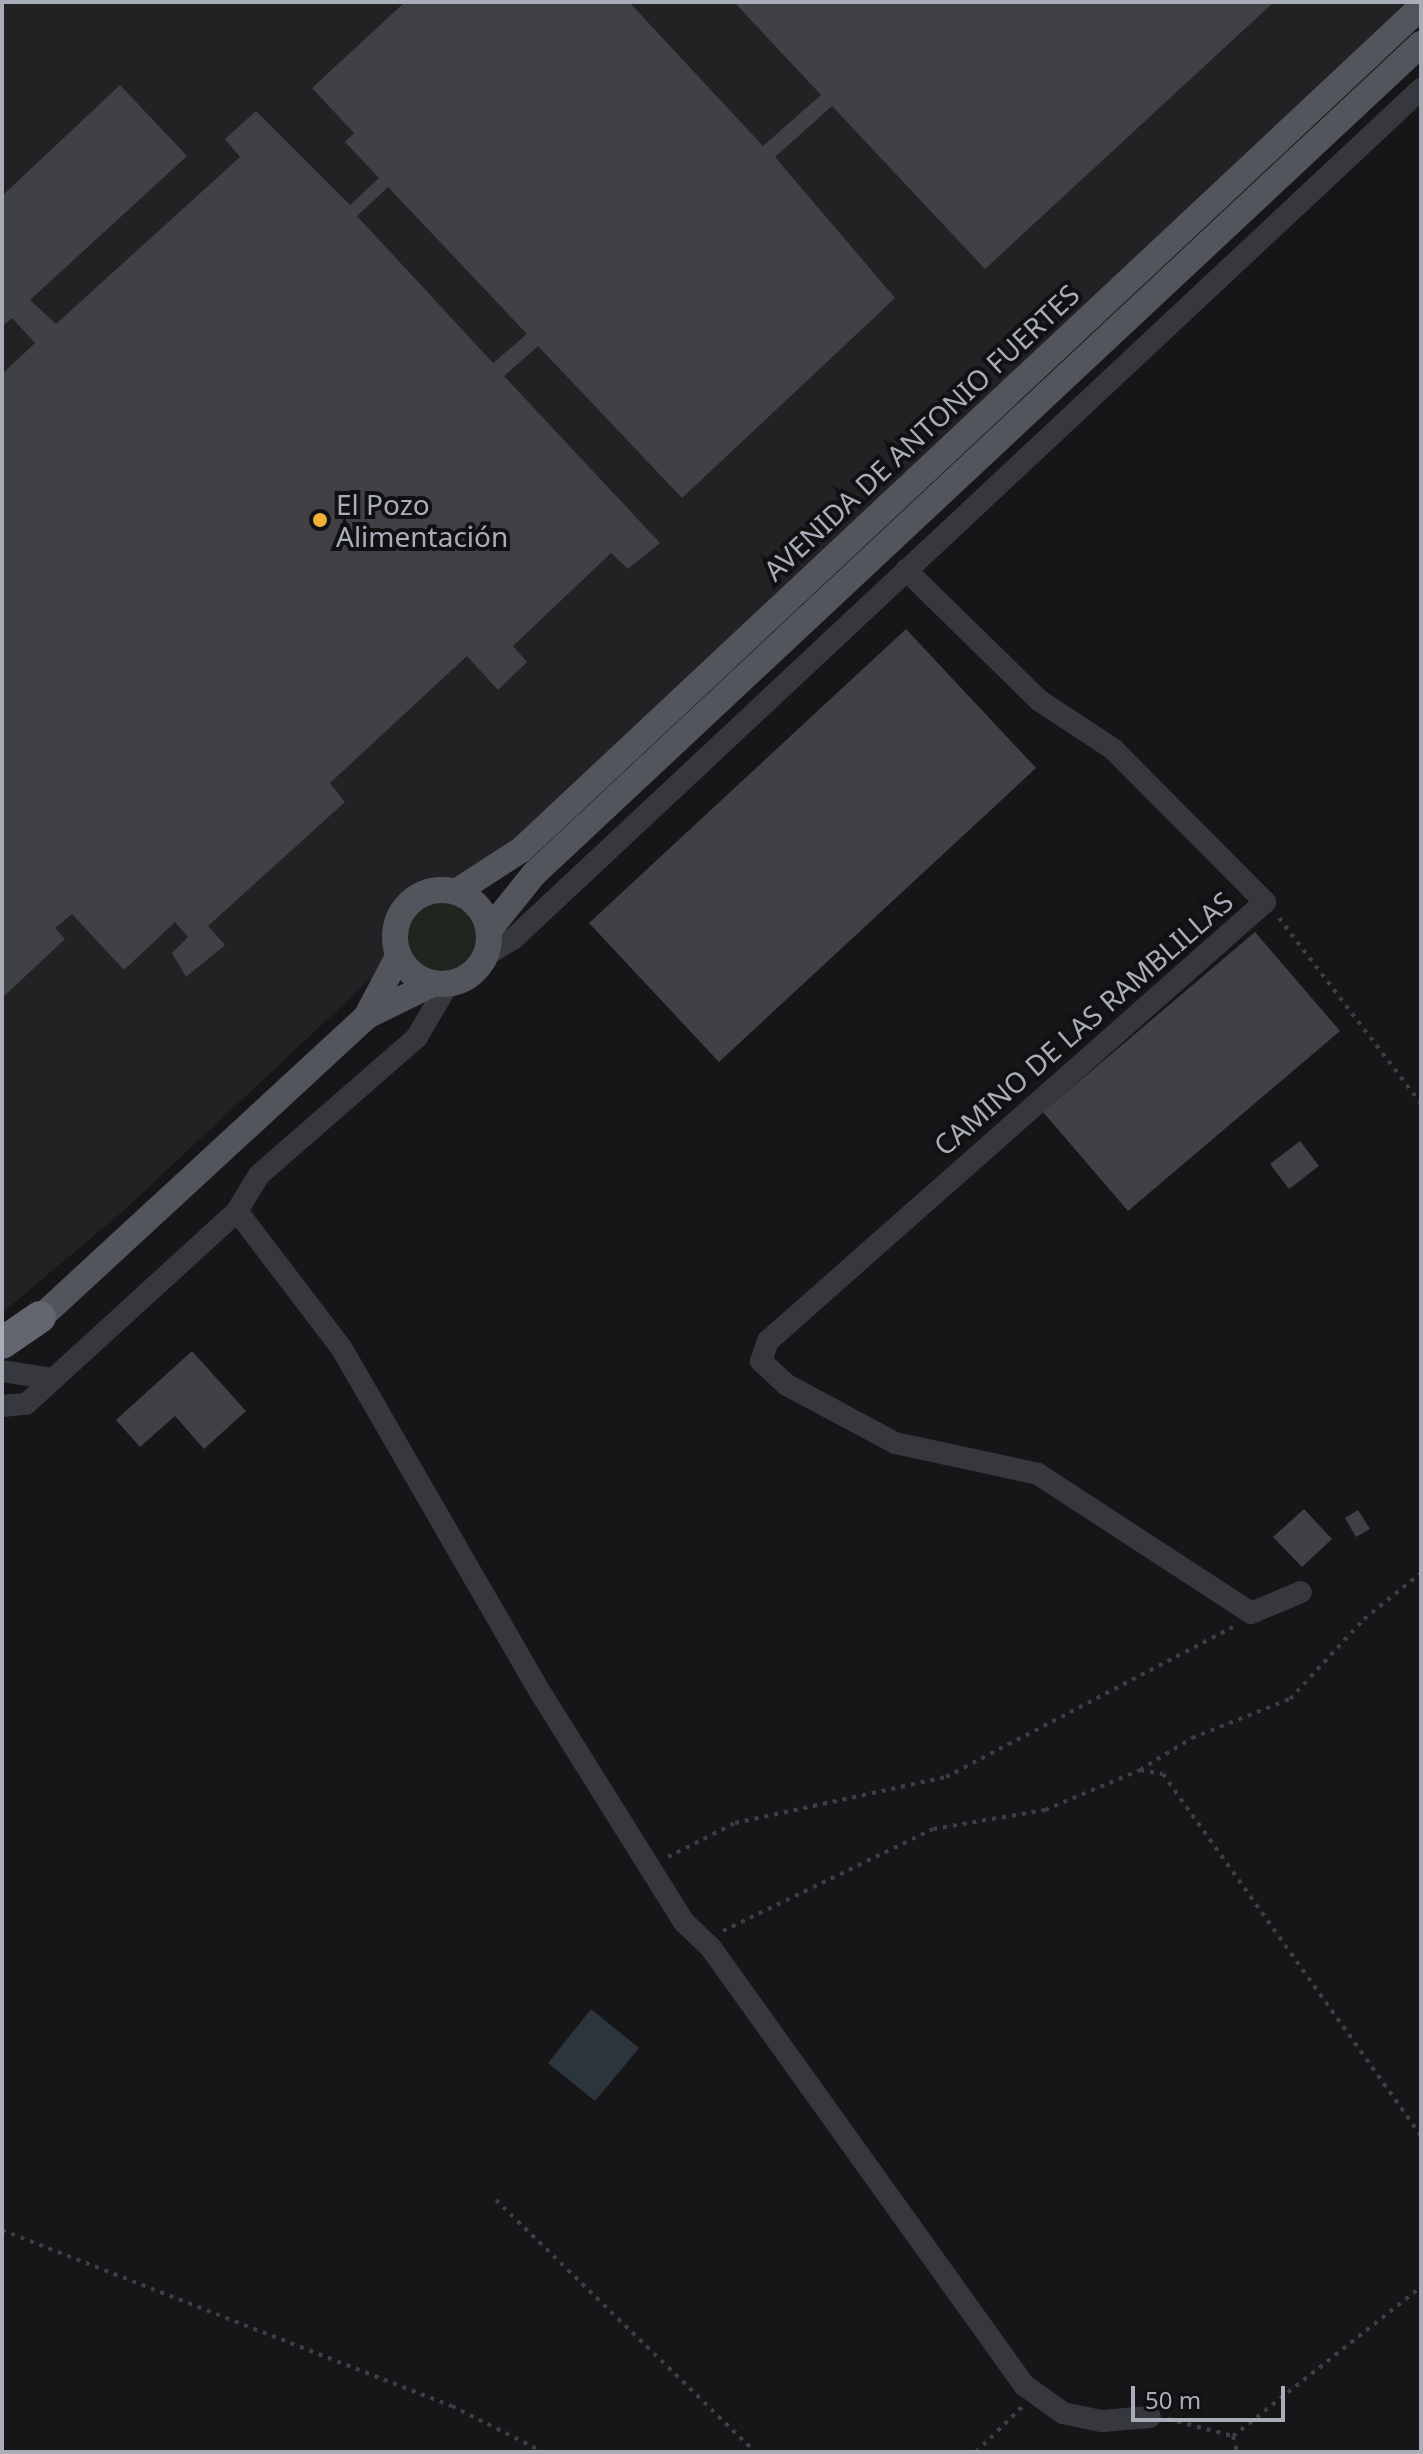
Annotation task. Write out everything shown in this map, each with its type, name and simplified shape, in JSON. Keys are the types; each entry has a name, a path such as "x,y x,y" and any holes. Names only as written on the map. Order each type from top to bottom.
{"highway":[{"path":"2,1343 40,1317"}],"main road":[{"name":"AVENIDA DE ANTONIO FUERTES","path":"456,892 521,850 1421,7"},
{"name":"AVENIDA DE ANTONIO FUERTES","path":"487,943 534,874 1421,44"},
{"path":"2,1354 366,1017 471,974 487,943 478,906 456,892 413,900 396,925 399,955 366,1017"},
{"path":"399,955 441,984"}],"street":[{"path":"487,943 513,939 1421,89"},
{"name":"CAMINO DE LAS RAMBLILLAS","path":"906,570 1040,701 1113,749 1265,902 780,1330 761,1361 787,1385 895,1443 999,1460 1050,1479 1251,1613"},
{"path":"2,1406 26,1404 237,1211 259,1175 417,1037 441,984"},
{"path":"237,1211 342,1349 649,1867 1037,2394 1063,2413 1102,2421 1150,2417"},
{"path":"2,1371 53,1379"},
{"path":"1251,1613 1301,1592"}],"path":[{"path":"1265,902 1421,1104"},
{"path":"703,1940 933,1829 1045,1810 1140,1770 1192,1738 1290,1699 1364,1619 1421,1573"},
{"path":"649,1867 735,1823 946,1777 1220,1636 1251,1613"},
{"path":"1140,1770 1163,1774 1421,2136"},
{"path":"496,2200 755,2452"},
{"path":"2,2230 452,2406 543,2452"},
{"path":"1233,2436 1421,2287"},
{"path":"976,2452 1037,2394"},
{"path":"1150,2417 1233,2436"},
{"path":"1233,2436 1237,2452"}],"shaded area":[{"name":"El Pozo Alimentación","path":"4,2 1413,2 122,1212 2,1313"},
{"path":"443,895 459,898 473,907 482,921 485,937 482,953 473,967 459,976 443,979 427,976 413,967 404,953 401,937 404,921 413,907 427,898"},
{"path":"591,2009 639,2048 595,2101 548,2063"}],"building":[{"name":"El Pozo Alimentación","path":"405,2 629,2 763,146 821,95 734,2 1274,2 985,269 832,106 775,157 895,298 682,498 538,346 504,376 660,543 628,569 611,553 513,646 527,662 498,690 467,656 330,783 345,802 208,926 225,945 186,977 172,953 188,937 175,922 124,970 72,914 55,928 65,939 2,998 2,374 35,343 12,318 2,327 2,196 120,85 187,156 30,300 56,324 240,157 225,139 256,111 350,205 379,178 345,142 354,133 312,88","holes":["388,187 527,334 493,363 357,216"]},
{"path":"906,629 1036,768 719,1062 589,923"},
{"path":"1255,932 1340,1031 1128,1211 1043,1112"},
{"path":"1300,1141 1319,1166 1289,1189 1270,1164"},
{"path":"192,1351 246,1411 204,1449 175,1416 140,1447 116,1420"},
{"path":"1304,1509 1332,1539 1302,1567 1273,1537"},
{"path":"1358,1510 1370,1529 1356,1537 1345,1518"}],"place":[{"name":"El Pozo Alimentación","path":"320,520"}]}
